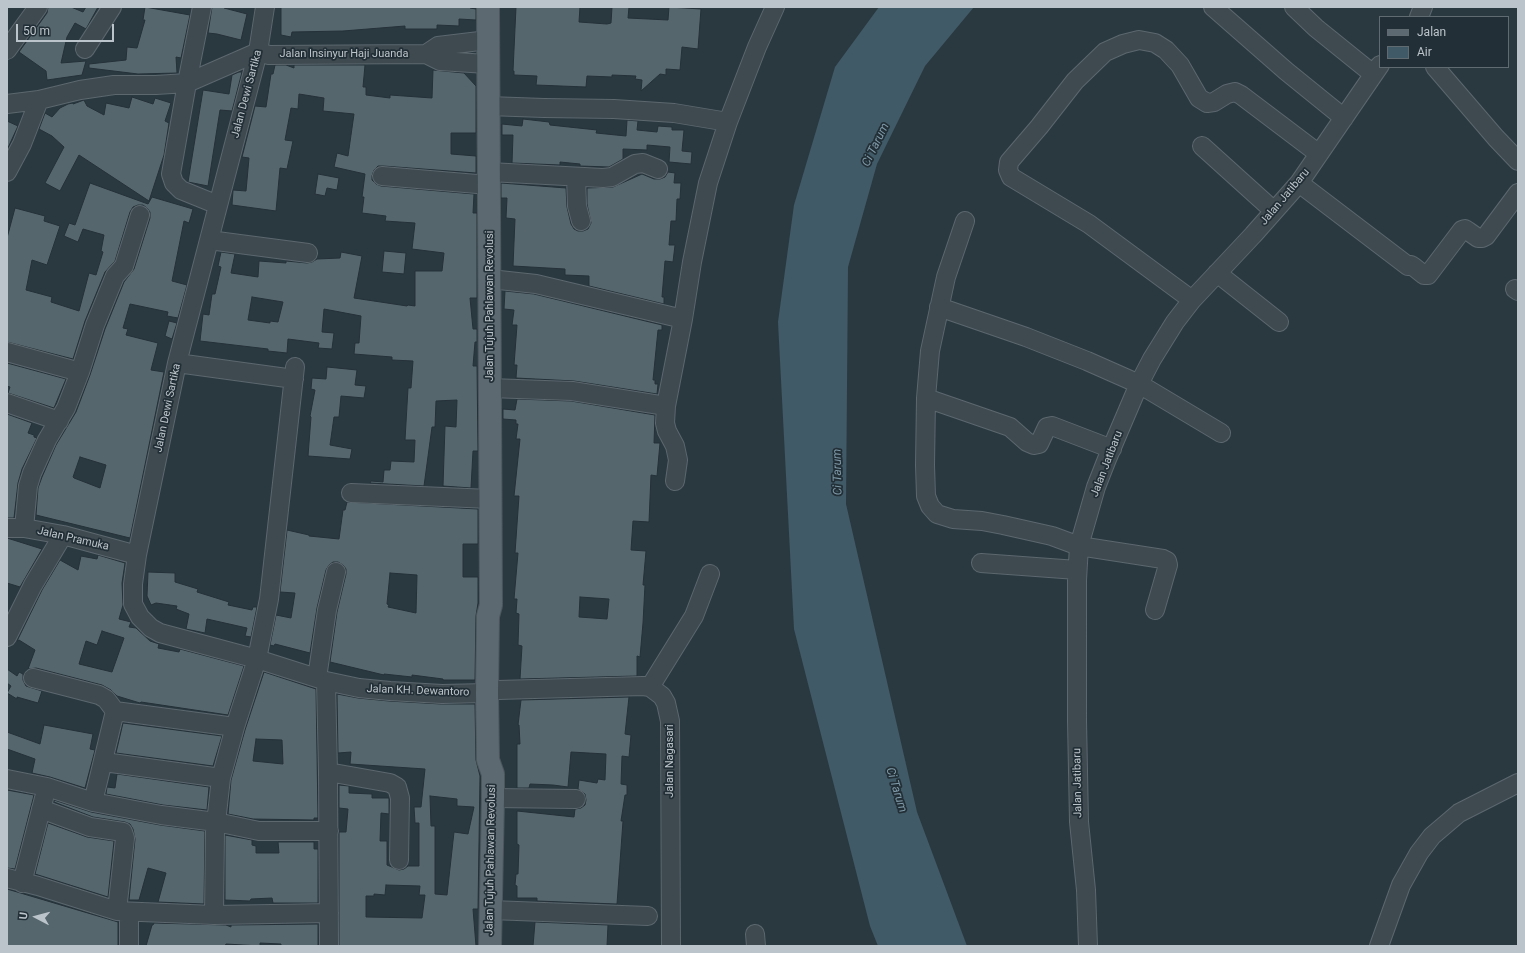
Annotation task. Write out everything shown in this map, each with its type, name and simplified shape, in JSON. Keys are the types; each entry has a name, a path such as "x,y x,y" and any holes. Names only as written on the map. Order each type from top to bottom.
{"main road":[{"name":"Jalan Tujuh Pahlawan Revolusi","path":"488,7 487,64 490,279 491,605 496,616 488,760 493,774 490,946"}],"street":[{"path":"7,50 38,7"},
{"path":"85,49 112,7"},
{"path":"202,7 187,83 172,174 174,183 181,190 218,205"},
{"name":"Jalan Dewi Sartika","path":"265,7 258,52 177,363 137,555 132,584 133,604 140,617 151,628 160,633 257,659 321,679"},
{"path":"675,481 678,460 675,446 667,431 665,423 666,406 708,182 728,122 757,47 775,7"},
{"path":"1214,7 1344,118"},
{"path":"1294,7 1316,28 1377,69"},
{"name":"Jalan Insinyur Haji Juanda","path":"426,54 438,46 488,40"},
{"path":"1192,300 1089,224 1011,177 1008,170 1010,162 1074,81 1105,52 1123,44 1139,40 1155,43 1166,50 1180,65 1198,98 1207,103 1214,102 1227,94 1235,92 1319,154"},
{"path":"7,104 39,100 80,90 114,85 187,83 258,52"},
{"name":"Jalan Insinyur Haji Juanda","path":"258,52 269,55 426,54 440,62 487,64"},
{"path":"1436,68 1496,138 1518,161"},
{"name":"Jalan Jatibaru","path":"1088,946 1086,890 1079,822 1077,570 1079,546 1096,487 1139,384 1152,359 1175,322 1192,300 1299,183 1377,69"},
{"path":"7,172 22,144 39,100"},
{"path":"488,106 614,109 674,113 728,122"},
{"path":"1202,146 1274,211"},
{"path":"382,176 489,178 576,176 603,178 612,177 635,164 643,163 658,169"},
{"path":"576,176 577,206 582,221"},
{"path":"1299,183 1408,266 1410,265 1414,267 1424,275 1428,275 1462,230 1465,229 1478,238 1486,236 1518,193"},
{"path":"16,528 30,479 47,440 66,408 80,372 95,325 116,276 124,267 140,215"},
{"path":"965,221 946,276 930,350 926,398 925,465 926,496 930,506 937,514 953,519 982,521 1003,525 1052,536 1079,546 1159,558 1166,561 1168,565 1155,610"},
{"path":"209,240 308,253"},
{"path":"1217,273 1279,322"},
{"path":"490,279 536,284 683,319"},
{"path":"939,307 1026,337 1087,361 1139,384 1221,433"},
{"path":"7,352 80,372"},
{"path":"177,363 294,373 269,599 257,659 235,727 221,778 216,822 214,915"},
{"path":"490,388 572,391 666,406"},
{"path":"926,398 1010,427 1027,442 1034,445 1039,444 1047,427 1052,426 1112,449"},
{"path":"7,403 59,421"},
{"path":"351,494 490,499"},
{"name":"Jalan Pramuka","path":"16,528 63,535 137,555"},
{"path":"7,637 33,585 63,535"},
{"path":"981,563 1077,570"},
{"path":"329,946 328,772 321,679 327,610 336,572"},
{"path":"493,691 650,686 694,616 710,574"},
{"path":"33,678 99,695 106,699 115,711 235,727"},
{"name":"Jalan KH. Dewantoro","path":"321,679 359,688 390,691 442,694 493,691"},
{"name":"Jalan Nagasari","path":"650,686 662,696 666,703 670,721 671,946"},
{"path":"94,802 115,711"},
{"path":"104,762 221,778"},
{"path":"328,772 390,783 397,787 400,798 398,860"},
{"path":"7,779 47,787 94,802 161,815 216,822 259,831 329,830"},
{"path":"1378,946 1401,885 1419,853 1432,836 1459,813 1518,782"},
{"path":"47,787 41,809 14,880 123,912 214,915 329,913"},
{"path":"493,798 576,798"},
{"path":"41,809 90,827 123,832 125,838 123,912 129,946"},
{"path":"491,910 648,916"}],"water":[{"name":"Ci Tarum","path":"879,7 974,7 925,66 877,164 848,267 846,504 917,812 967,946 878,946 870,926 794,629 778,322 794,205 835,67"}],"building":[{"path":"48,7 71,7 83,12 86,7 98,7 86,29 75,23 67,37 61,63 86,61 82,75 47,80 46,71 19,52 47,13"},
{"path":"145,7 190,15 181,58 176,57 177,73 138,74 89,68 89,64 126,60 127,47 137,48 145,20 143,20"},
{"path":"212,7 224,7 247,14 241,40 208,33"},
{"path":"281,7 470,7 476,9 476,20 459,19 459,26 437,25 437,29 405,29 405,26 343,31 292,32 291,37 281,35"},
{"path":"516,7 580,7 579,22 607,24 611,23 612,7 629,7 628,18 668,20 669,7 701,9 698,49 682,47 680,70 666,69 666,75 660,74 641,91 642,80 635,79 636,76 587,76 586,87 536,85 537,76 514,75"},
{"path":"275,65 286,65 294,68 294,65 365,65 363,87 366,87 366,95 390,98 390,95 432,98 433,70 464,73 476,86 476,133 451,133 451,154 476,156 476,173 378,166 374,170 372,176 372,180 381,186 474,194 473,213 477,213 477,298 470,298 473,329 477,329 477,342 475,342 473,366 477,366 478,451 473,451 471,488 443,486 445,426 456,427 457,400 436,401 435,427 432,427 424,486 370,483 371,481 383,482 384,470 390,470 391,461 414,462 415,440 405,440 408,388 411,388 413,361 392,360 392,357 354,354 355,343 359,343 361,316 324,309 322,332 334,333 332,349 318,348 319,343 288,339 287,353 268,351 268,349 200,341 203,314 209,315 212,294 215,294 221,267 218,266 221,252 235,254 231,273 258,277 259,261 307,263 317,259 340,258 341,252 362,256 354,298 407,306 415,306 415,271 442,271 444,253 412,249 415,223 385,221 386,216 362,213 364,197 362,197 365,174 334,167 337,153 348,156 354,114 323,111 324,98 299,94 298,109 291,108 285,140 293,141 287,169 280,168 276,211 232,205 233,190 246,191 249,158 242,157 255,106 266,107 271,74 273,74","holes":["252,297 283,302 278,322 270,321 270,323 248,320"]},
{"path":"242,72 232,111 220,110 208,186 188,182 203,90 229,94 232,75"},
{"path":"132,97 153,104 155,98 171,103 165,121 169,123 164,155 149,201 79,155 60,191 45,183 64,147 52,136 39,129 45,113 52,117 60,108 68,104 73,104 84,100 87,106 104,115 106,103 129,108"},
{"path":"523,119 549,122 550,125 597,130 596,133 626,136 627,120 638,121 637,130 657,132 658,126 672,127 672,130 684,130 682,151 692,152 691,164 669,162 670,147 647,145 647,150 623,149 623,159 609,167 580,166 580,164 560,162 560,165 512,163 513,135 502,135 502,124 522,126"},
{"path":"7,121 18,126 7,150"},
{"path":"668,172 675,173 674,183 681,183 680,199 677,199 676,221 671,221 669,245 675,245 673,262 665,261 662,297 664,297 664,304 589,286 589,276 565,275 565,269 513,266 515,219 506,218 507,198 501,198 501,183 566,188 567,207 571,224 574,229 583,231 588,229 591,223 587,204 587,188 613,187 642,174 654,179 660,179 665,177"},
{"path":"318,174 339,178 337,190 327,188 325,196 315,194"},
{"path":"90,183 148,204 152,197 193,209 189,223 184,221 172,281 187,285 178,318 167,316 168,312 130,304 123,328 128,329 126,335 158,343 151,370 164,372 130,538 36,515 38,488 42,477 56,445 76,412 105,329 124,282 134,269 150,218 150,212 143,205 138,205 133,207 130,212 115,261 105,272 85,321 73,359 7,342 7,238 15,208 45,216 44,221 60,226 47,265 32,260 26,290 52,297 51,302 79,311 89,273 96,275 103,252 101,251 104,235 83,229 78,242 64,236 69,223 75,225","holes":["80,457 106,465 100,488 73,477"]},
{"path":"384,251 406,253 404,274 382,272"},
{"path":"505,291 534,294 662,325 662,330 658,330 653,380 655,380 655,384 658,384 657,394 574,381 516,378 517,365 514,365 517,325 512,325 514,310 504,309"},
{"path":"169,321 177,323 172,339 165,336"},
{"path":"7,363 66,379 54,408 8,393 10,387 7,386"},
{"path":"327,367 357,370 355,385 366,386 364,398 341,396 339,417 334,417 330,445 352,449 350,459 308,456 310,416 315,390 311,389 312,378 326,379"},
{"path":"517,399 571,401 655,415 654,443 660,443 657,476 651,475 649,522 633,521 631,550 646,551 643,585 645,585 643,623 640,657 637,656 637,676 520,679 522,646 518,645 519,614 516,613 517,599 514,599 518,553 515,553 519,496 514,496 520,439 516,439 518,424 516,424 516,420 503,419 503,409 515,410","holes":["580,597 609,599 607,619 579,617"]},
{"path":"7,414 32,423 28,433 37,438 22,469 18,483 14,518 7,518"},
{"path":"347,502 478,509 478,544 463,544 463,577 478,577 475,680 443,680 412,675 412,677 384,675 330,662 337,612 346,574 346,569 338,562 333,562 326,570 317,608 310,653 275,644 274,646 270,645 276,615 291,618 295,593 280,592 287,530 309,536 339,539 343,510 345,510","holes":["390,573 417,575 416,613 388,607"]},
{"path":"7,538 42,549 20,587 7,583"},
{"path":"98,555 125,563 122,583 123,605 119,619 131,622 129,627 136,628 150,641 159,644 158,648 179,652 180,649 244,666 228,715 140,703 117,696 111,690 102,685 36,668 28,669 35,650 19,640 17,641 42,590 60,560 78,570 81,556 97,559","holes":["102,631 124,638 112,672 79,664 86,641 97,645"]},
{"path":"148,572 175,573 175,582 198,589 197,592 229,602 228,605 252,610 253,607 257,607 251,637 245,636 247,628 207,619 205,633 186,629 189,614 176,609 177,606 156,603 151,605 147,596"},
{"path":"7,669 17,676 19,672 23,674 23,680 26,686 42,691 38,703 17,697 17,699 7,693 11,686 7,683"},
{"path":"264,672 316,689 318,818 314,818 314,820 253,819 228,814 231,780 245,730","holes":["256,739 282,740 283,764 253,761"]},
{"path":"337,694 389,701 475,704 476,760 480,776 478,909 473,909 476,946 339,946 339,832 346,832 348,809 339,808 339,785 349,786 349,793 372,794 372,798 389,798 389,814 381,813 380,841 387,841 387,865 399,870 408,866 419,866 419,823 415,823 414,807 421,807 425,769 350,764 351,752 338,753","holes":["430,796 457,799 457,806 474,807 468,834 454,832 447,895 435,894 435,826 431,826","386,885 420,886 419,895 425,895 422,918 366,917 366,896 374,896 374,894 385,895"]},
{"path":"629,697 625,734 631,735 629,757 622,756 621,784 627,785 627,795 625,795 621,821 623,821 617,904 537,901 537,898 517,898 517,886 515,885 516,874 518,874 519,845 517,844 517,811 574,817 575,809 581,808 585,805 586,800 585,794 578,789 579,780 597,783 598,779 605,780 606,754 571,752 568,787 530,784 529,788 517,788 517,744 520,744 518,725 521,700"},
{"path":"123,723 222,736 213,766 116,753"},
{"path":"44,725 93,734 90,749 95,750 85,788 32,773 35,759 7,749 7,732 40,744"},
{"path":"117,774 209,787 207,810 163,805 106,794 107,787 115,788"},
{"path":"7,790 34,795 15,869 7,868"},
{"path":"54,800 91,812 160,825 205,831 204,904 158,902 166,873 148,868 139,900 129,900 135,839 133,829 130,824 93,817 54,802"},
{"path":"48,823 87,837 114,841 108,897 35,874"},
{"path":"225,835 252,840 252,845 256,846 256,853 279,853 278,842 314,842 314,849 318,849 318,903 273,903 272,898 251,899 250,901 225,900"},
{"path":"7,889 118,922 118,946 7,946"},
{"path":"535,922 608,925 607,946 533,946"},
{"path":"154,923 226,925 231,927 231,925 318,924 318,946 281,946 281,944 260,943 260,946 226,944 225,946 146,946 152,925"}]}
